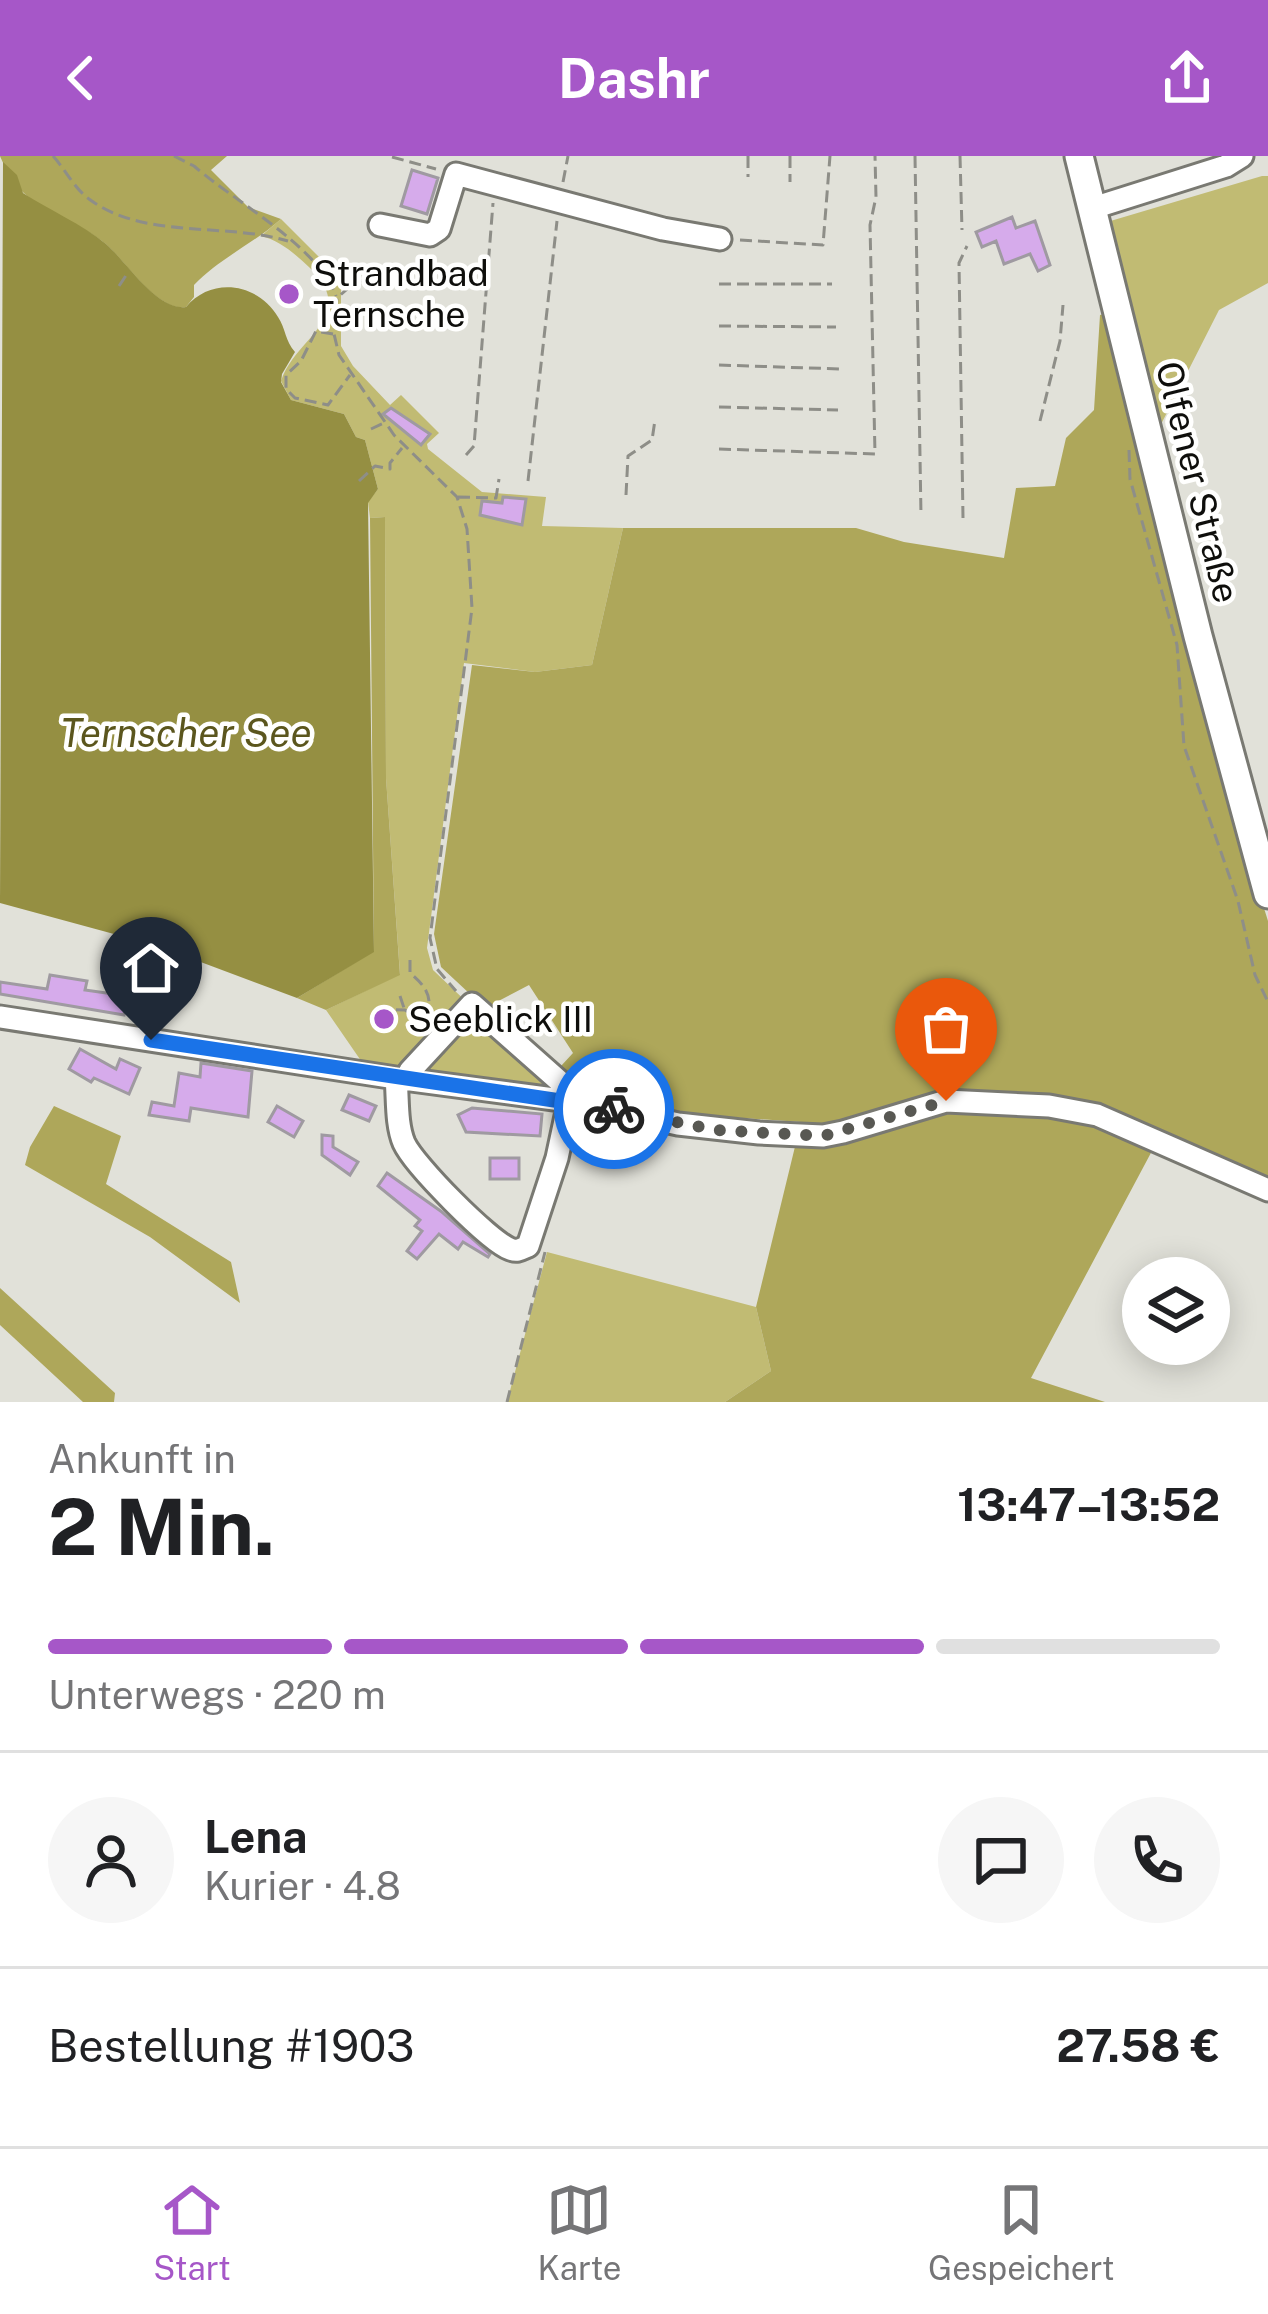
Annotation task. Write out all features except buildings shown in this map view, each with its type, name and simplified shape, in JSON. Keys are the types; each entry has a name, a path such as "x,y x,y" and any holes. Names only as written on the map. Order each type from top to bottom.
{"main road":[{"name":"Olfener Straße","path":"1079,156 1198,636 1268,894"}],"street":[{"path":"1093,208 1226,166 1242,156"},
{"path":"380,225 430,235 439,230 456,175 663,229 720,239"},
{"path":"472,1004 549,1069 577,1102 528,1246 518,1250 509,1249 482,1227 416,1163 399,1126 402,1079 472,1004"},
{"path":"0,1017 577,1102 678,1124 789,1136 843,1132 946,1101 1028,1105 1097,1115 1268,1190"},
{"path":"537,1097 534,1078 549,1069"}],"path":[{"path":"53,156 86,197 105,208 158,226 249,231 288,241"},
{"path":"174,156 194,166 323,270 337,298 334,334 350,375 404,446 457,497 467,529 472,608 430,938 436,969 472,1004"},
{"path":"528,482 568,156"},
{"path":"748,156 748,177"},
{"path":"790,156 790,182"},
{"path":"720,239 823,245 830,156"},
{"path":"719,449 875,454 870,225 874,156"},
{"path":"915,156 920,516"},
{"path":"960,156 962,230"},
{"path":"392,157 456,175"},
{"path":"466,455 474,446 495,184"},
{"path":"963,518 959,263 968,246"},
{"path":"119,286 129,271"},
{"path":"337,298 366,280"},
{"path":"719,284 832,284"},
{"path":"1040,421 1064,304"},
{"path":"719,326 836,326"},
{"path":"334,334 316,331 301,361 286,375 286,389 295,398 328,406 350,375"},
{"path":"719,365 840,369"},
{"path":"719,407 838,410"},
{"path":"626,495 628,456 652,440 656,420"},
{"path":"371,429 384,423"},
{"path":"359,481 375,466 390,469 404,446"},
{"path":"1129,446 1130,479 1177,645 1184,746 1238,901 1255,975 1268,1002"},
{"path":"457,497 496,498 499,479"},
{"path":"378,1009 405,1010 428,1025 431,997 426,985 410,973 410,960"},
{"path":"400,996 405,1010"}],"shaded area":[{"path":"0,156 227,156 211,170 248,207 281,219 204,275 194,285 194,297 186,307 175,307 154,294 98,238 25,194"},
{"path":"1268,176 1268,283 1219,310 1151,444 1097,225"},
{"path":"281,219 341,279 341,346 353,366 390,405 401,395 439,433 427,444 428,449 482,492 546,497 542,526 623,528 592,665 535,672 464,663 427,948 433,970 474,1009 468,1019 539,1076 569,1092 366,1068 326,1010 400,974 386,778 385,517 370,518 368,502 378,489 365,440 356,437 344,414 291,400 281,381 320,326 329,300 310,268 261,236"},
{"path":"1113,312 1243,841 1268,921 1268,1181 1153,1149 1031,1378 1105,1402 725,1402 771,1371 756,1307 801,1122 683,1114 595,1096 561,1066 573,1053 529,985 485,1008 441,967 434,934 472,665 535,672 592,665 623,528 856,528 904,542 1004,558 1016,488 1055,486 1066,438 1094,410 1100,315"},
{"path":"385,517 386,778 400,975 326,1010 297,998 374,951 370,518"},
{"path":"54,1106 121,1136 106,1184 231,1262 240,1303 150,1237 25,1165"},
{"path":"547,1252 756,1307 771,1371 725,1402 507,1402"},
{"path":"0,1288 115,1393 114,1402 83,1402 0,1325"}],"water":[{"name":"Ternscher See","path":"3,162 17,175 23,193 97,237 164,301 186,307 196,297 221,288 258,296 278,317 295,352 281,382 291,400 344,414 356,437 365,440 378,489 368,503 374,952 297,998 158,946 0,903"}],"way so far":[{"path":"614,1109 715,1130 823,1136 946,1101"}],"place":[{"name":"Strandbad Ternsche","path":"289,294"},
{"name":"Seeblick III","path":"384,1019"}],"route":[{"path":"151,1040 614,1109"}]}
